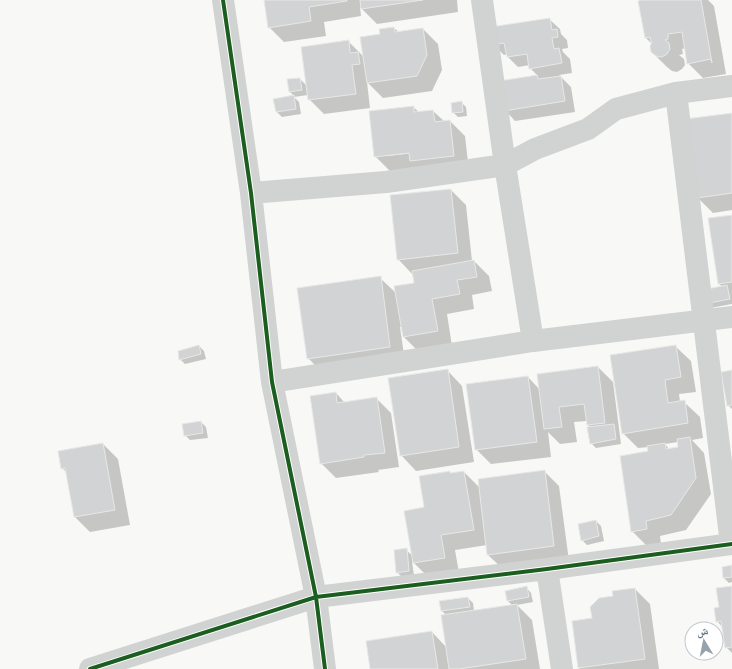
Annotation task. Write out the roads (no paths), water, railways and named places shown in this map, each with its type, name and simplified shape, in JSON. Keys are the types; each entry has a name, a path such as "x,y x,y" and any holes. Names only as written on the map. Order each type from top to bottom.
{"street":[{"path":"223,0 251,193 272,382 316,597 325,669"},
{"path":"482,0 505,165 534,341"},
{"path":"251,193 386,182 505,165 535,149 588,129 616,109 676,93 732,86"},
{"path":"90,669 316,597 547,569 732,544 676,93"},
{"path":"272,382 534,341 732,316"},
{"path":"547,569 562,669"}]}
